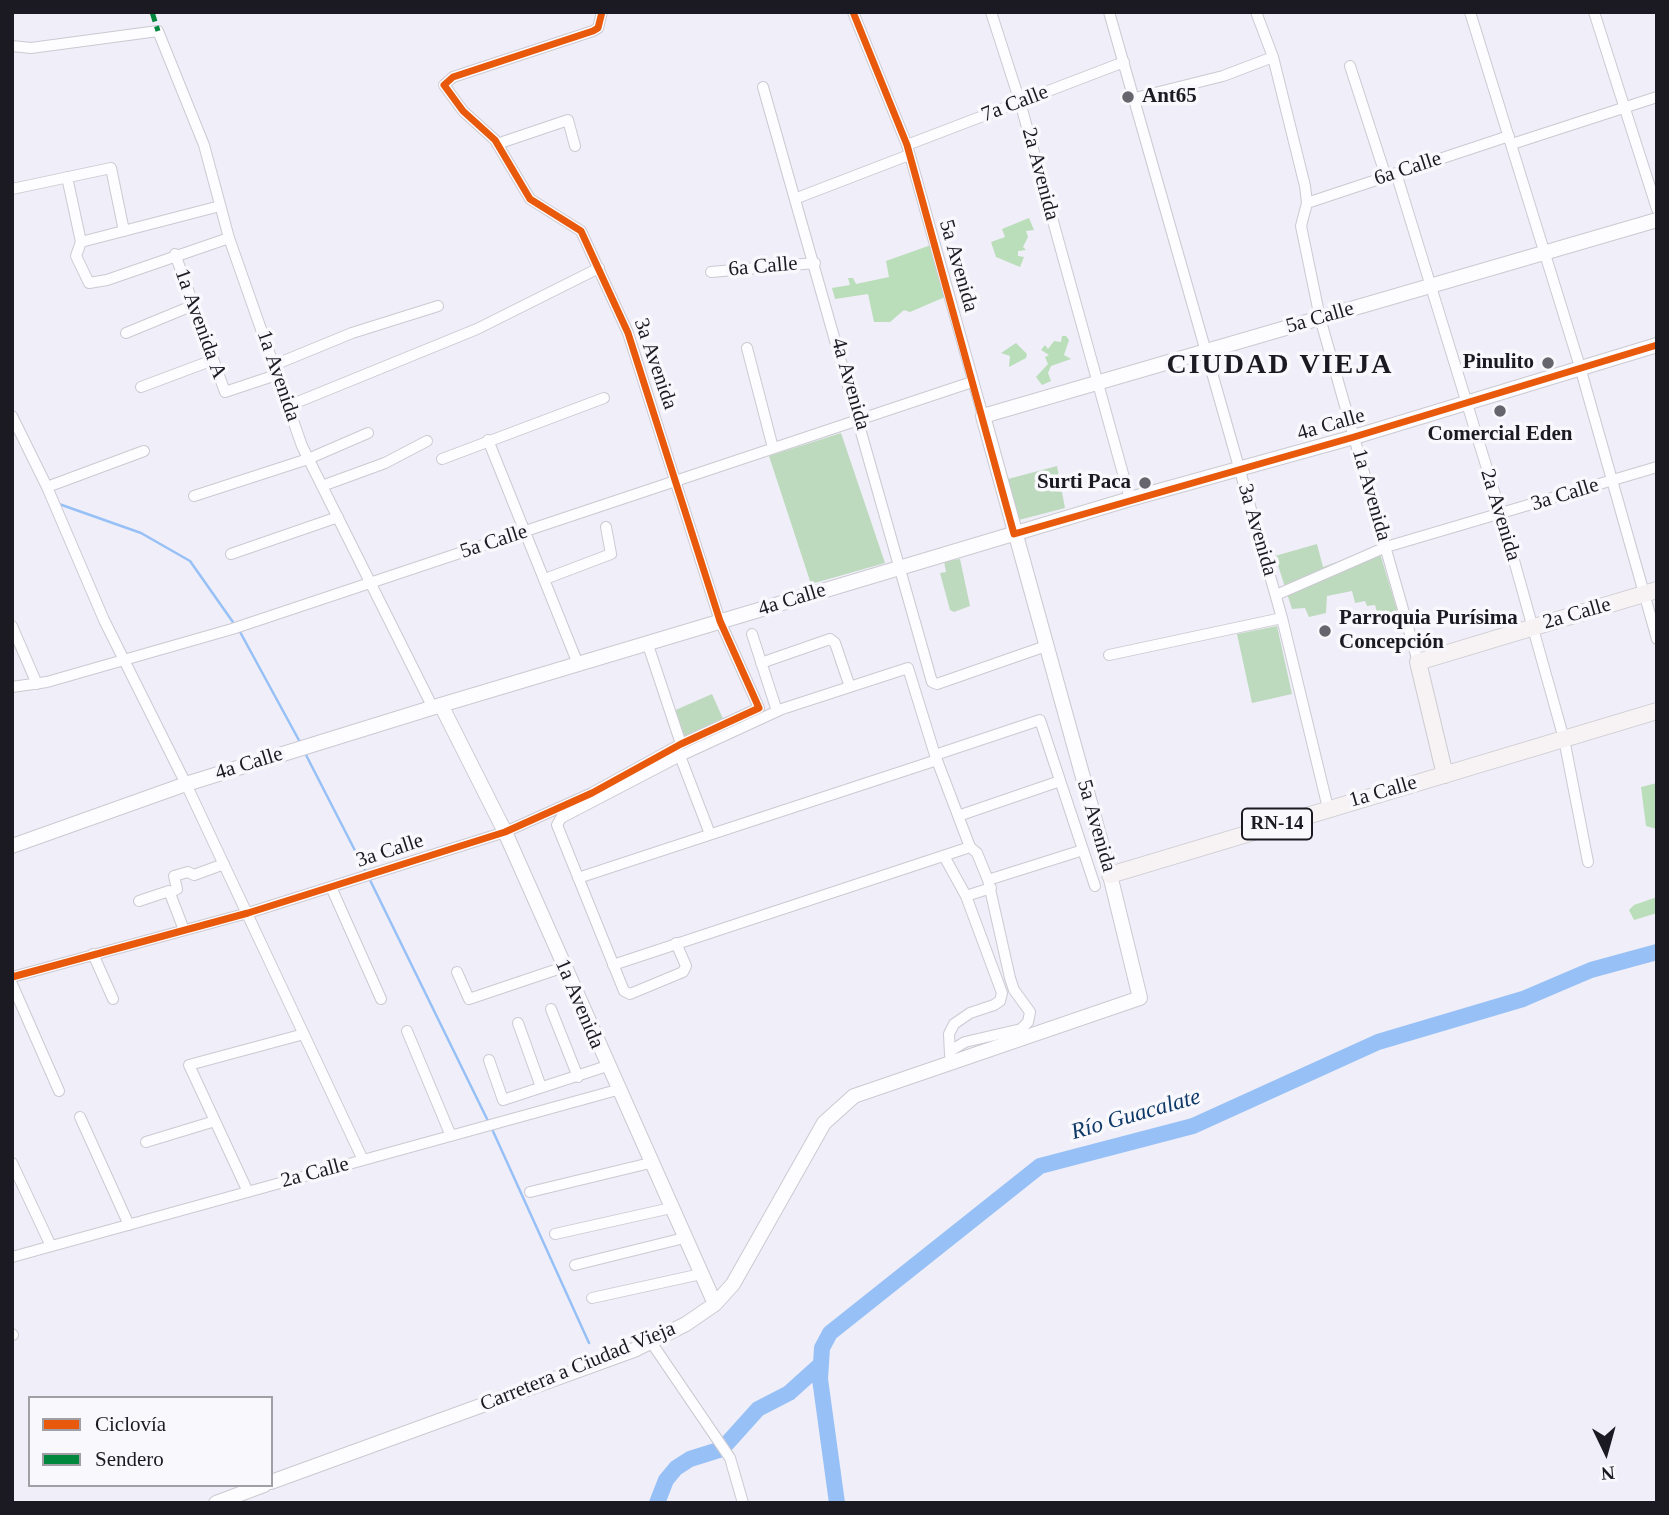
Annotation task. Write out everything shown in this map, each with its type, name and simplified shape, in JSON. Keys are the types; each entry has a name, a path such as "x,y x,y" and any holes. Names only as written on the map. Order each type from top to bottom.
{"main road":[{"name":"5a Calle","path":"983,416 1545,255 1657,220"},
{"name":"4a Calle","path":"12,846 186,784 437,706 1130,499 1354,437 1657,345"},
{"name":"5a Avenida","path":"983,416 1110,875 1140,998"},
{"name":"2a Calle","path":"1418,662 1651,592"},
{"name":"1a Avenida","path":"1418,662 1445,775"},
{"name":"1a Avenida","path":"437,706 505,832 617,1090 701,1274 712,1306"},
{"name":"1a Calle","path":"1110,875 1657,711"},
{"name":"Carretera a Ciudad Vieja","path":"273,1481 651,1342 686,1324 712,1306 733,1284 824,1123 854,1096 950,1057 1140,998"},
{"path":"216,1503 259,1487"}],"street":[{"name":"3a Avenida","path":"602,12 598,27 593,31 446,82 444,85 463,111 488,131 530,199 581,231 628,333 720,621 759,708"},
{"name":"5a Avenida","path":"853,12 908,150 983,416"},
{"name":"2a Avenida","path":"991,12 1020,102 1130,499"},
{"name":"3a Avenida","path":"1109,12 1276,595 1328,808"},
{"name":"1a Avenida","path":"1256,12 1273,57 1307,203 1301,226 1321,318 1418,662"},
{"path":"1470,12 1613,481 1651,592 1657,639"},
{"path":"1594,12 1657,209"},
{"name":"1a Avenida","path":"12,46 30,48 158,31 204,145 229,238 308,459 437,706"},
{"path":"1135,99 1223,76 1273,57"},
{"name":"7a Calle","path":"797,198 1020,102 1124,62"},
{"name":"2a Avenida","path":"1350,66 1429,287 1501,514 1564,739 1588,862"},
{"name":"4a Avenida","path":"764,87 932,682 937,684 1046,646"},
{"name":"6a Calle","path":"1307,203 1391,175 1657,97"},
{"path":"497,144 568,120 575,146"},
{"path":"12,189 111,168 124,231"},
{"path":"67,177 81,242 76,256 89,283 107,280 175,254 229,238"},
{"path":"81,242 220,206"},
{"name":"1a Avenida A","path":"175,254 227,393 275,370"},
{"name":"6a Calle","path":"711,272 815,263"},
{"path":"288,406 477,329 598,268"},
{"path":"126,333 194,304"},
{"path":"275,370 352,333 438,306"},
{"path":"747,348 773,448"},
{"path":"141,387 213,360"},
{"name":"5a Calle","path":"12,687 37,684 236,627 972,382"},
{"path":"442,459 604,398"},
{"path":"12,416 47,486 123,658 186,784 363,1160"},
{"path":"194,496 308,459 368,433"},
{"path":"488,440 527,531 578,664"},
{"path":"322,486 385,463 427,441"},
{"path":"47,486 144,451"},
{"name":"3a Calle","path":"1276,595 1386,547 1657,467"},
{"path":"231,554 338,517"},
{"path":"545,579 611,555 606,527"},
{"path":"1109,655 1282,618"},
{"path":"12,626 37,684"},
{"path":"752,634 777,711"},
{"path":"761,663 831,639 850,687"},
{"path":"648,645 681,744"},
{"path":"676,943 686,966 683,972 630,994 624,991 556,825 561,818 680,756 777,711 908,668 958,816 989,884 1010,978 1030,1012 1028,1022 1014,1032 965,1042 950,1057"},
{"name":"3a Calle","path":"12,977 247,913 505,832 592,793 681,744 759,708"},
{"path":"578,878 1040,720 1095,886"},
{"path":"680,756 710,834"},
{"path":"958,816 1060,781"},
{"path":"614,965 970,847"},
{"path":"966,896 989,884 1083,850"},
{"path":"944,856 966,896 1002,993 1000,1000 994,1005 970,1013 954,1024 949,1034 950,1057"},
{"path":"139,901 177,889 173,877 188,872 194,875 224,864"},
{"path":"331,887 381,999"},
{"path":"169,893 184,930"},
{"path":"93,954 113,999"},
{"path":"457,972 469,999 564,967"},
{"path":"12,984 58,1091"},
{"path":"551,1009 578,1077"},
{"path":"517,1023 541,1087"},
{"path":"407,1031 451,1136"},
{"path":"248,1192 189,1065 304,1034"},
{"path":"489,1060 503,1100 607,1066"},
{"name":"2a Calle","path":"12,1257 617,1090"},
{"path":"80,1117 129,1225"},
{"path":"146,1142 215,1121"},
{"path":"12,1163 51,1246"},
{"path":"530,1192 650,1163"},
{"path":"555,1234 671,1208"},
{"path":"575,1265 684,1238"},
{"path":"592,1298 701,1274"},
{"path":"651,1342 730,1458 743,1503"}],"green space":[{"path":"1029,218 1034,230 1026,231 1028,237 1023,247 1026,250 1018,251 1018,256 1024,257 1020,267 996,257 991,242 1005,237 1002,229"},
{"path":"931,245 945,297 910,312 904,310 890,322 874,322 868,294 835,299 832,288 850,285 848,278 853,278 856,284 889,277 886,261"},
{"path":"1062,336 1069,340 1064,355 1071,359 1051,366 1048,373 1051,381 1042,385 1036,377 1048,364 1045,357 1049,355 1041,350 1045,345 1048,349 1054,341 1061,342"},
{"path":"1016,343 1027,354 1026,358 1009,367 1010,356 1001,353"},
{"path":"841,433 885,563 811,584 769,456"},
{"path":"1057,466 1065,508 1019,520 1008,479"},
{"path":"1317,544 1323,567 1378,547 1398,613 1378,616 1375,605 1367,606 1365,601 1355,603 1352,591 1327,596 1326,613 1309,617 1305,608 1292,609 1275,556"},
{"path":"960,559 970,606 954,612 950,610 940,573 946,572 944,561"},
{"path":"1277,626 1292,694 1252,703 1237,634"},
{"path":"712,694 724,721 683,739 671,712"},
{"path":"1657,783 1657,829 1646,826 1641,787"},
{"path":"1657,897 1657,913 1634,920 1629,910 1634,905"}],"waterway":[{"path":"59,504 141,533 190,561 235,625"},
{"path":"239,630 301,744"},
{"path":"305,753 366,872"},
{"path":"369,878 489,1123"},
{"name":"Río Guacalate","path":"837,1503 820,1379 822,1348 830,1333 1040,1166 1193,1126 1378,1042 1523,999 1591,970 1657,952"},
{"path":"492,1129 589,1343"},
{"path":"657,1503 666,1480 676,1468 690,1459 722,1449 758,1409 789,1393 819,1366"}],"marked path":[{"path":"152,12 158,31"}],"cycle path":[{"path":"12,977 248,913 505,832 592,793 681,744 759,708 720,621 628,333 581,231 530,199 495,140 463,111 444,85 453,77 593,31 598,28 602,12"},
{"path":"853,12 907,145 1014,534 1354,437 1657,345"}],"place":[{"name":"Ant65","path":"1128,97"},
{"name":"Pinulito","path":"1548,363"},
{"name":"Comercial Eden","path":"1500,411"},
{"name":"Surti Paca","path":"1145,483"},
{"name":"Parroquia Purísima Concepción","path":"1325,631"}],"district":[{"name":"CIUDAD VIEJA","path":"1280,366"}]}
